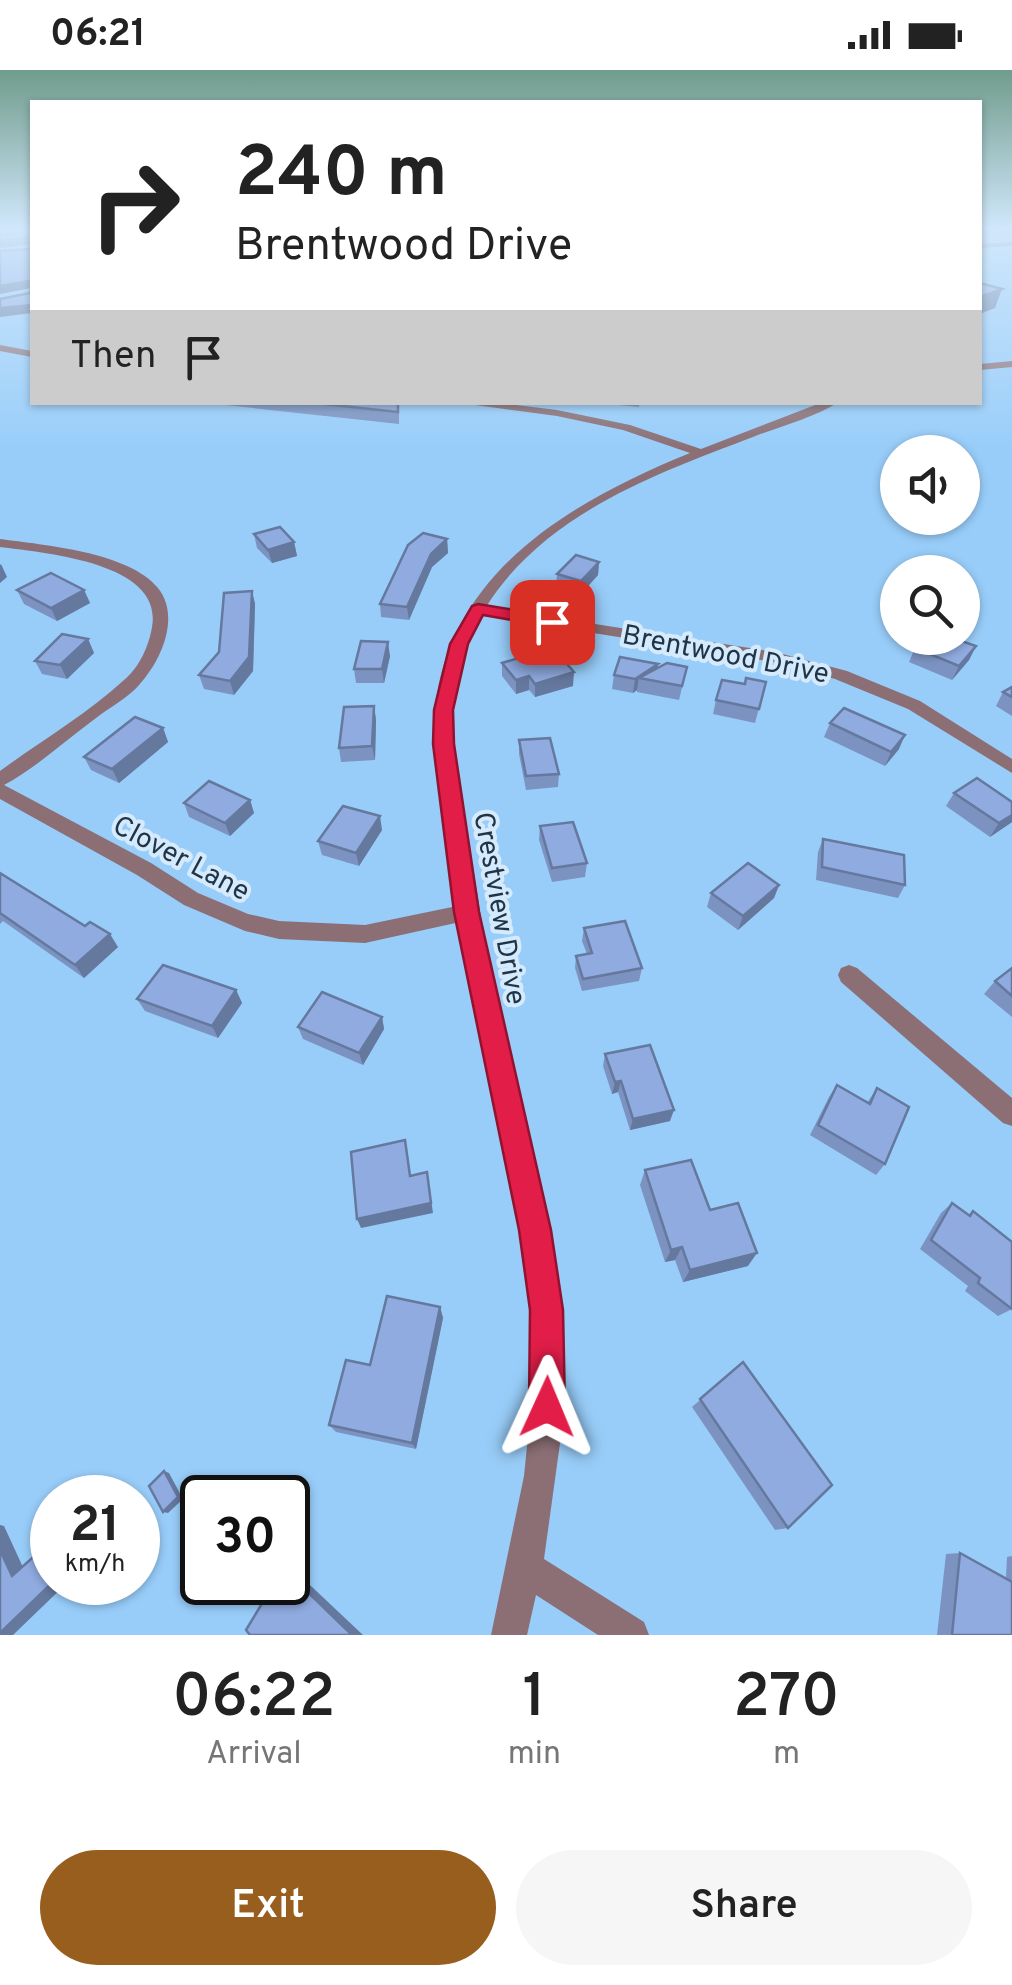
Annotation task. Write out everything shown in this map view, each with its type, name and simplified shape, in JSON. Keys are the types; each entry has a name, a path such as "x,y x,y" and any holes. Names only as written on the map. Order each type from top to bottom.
{"street":[{"path":"0,348 30,354"},
{"path":"982,368 1012,364"},
{"path":"510,405 561,408 705,454"},
{"name":"Crestview Drive","path":"509,1635 526,1568 546,1445 546,1310 535,1230 466,912 444,744 443,710 459,644 512,564 550,529 615,492 827,405"},
{"path":"0,543 112,562 136,574 151,588 163,619 150,661 133,682 0,780"},
{"name":"Brentwood Drive","path":"478,610 775,657 841,675 914,705 1012,767"},
{"name":"Clover Lane","path":"0,791 191,899 245,922 280,930 365,934 466,912"},
{"path":"849,974 1012,1114"},
{"path":"526,1568 631,1635"}],"building":[{"path":"0,303 30,303 30,305 0,308"},
{"path":"333,405 398,405 398,412"},
{"path":"280,527 294,542 268,550 254,534"},
{"path":"423,533 447,539 431,554 407,607 380,604 408,545"},
{"path":"576,555 599,562 581,581 557,574"},
{"path":"51,573 84,590 51,608 17,590"},
{"path":"252,591 249,657 230,681 199,675 219,652 224,593"},
{"path":"62,634 88,639 60,665 35,661"},
{"path":"361,641 388,642 382,669 354,669"},
{"path":"532,654 538,661 559,655 574,672 535,684 529,676 516,680 502,663"},
{"path":"932,655 968,655 959,666"},
{"path":"620,657 658,664 635,679 614,675"},
{"path":"667,663 687,667 682,686 639,678"},
{"path":"746,678 766,682 759,709 716,700 722,680 745,684"},
{"path":"374,706 372,746 339,748 344,707"},
{"path":"844,708 905,735 891,752 830,723"},
{"path":"135,717 163,728 112,769 84,757"},
{"path":"550,738 559,774 526,776 519,740"},
{"path":"977,778 1012,802 1012,815 999,823 954,793"},
{"path":"209,781 250,800 225,823 184,803"},
{"path":"343,806 380,816 356,853 318,841"},
{"path":"573,822 587,863 552,868 540,826"},
{"path":"823,839 904,855 905,885 822,867"},
{"path":"748,863 779,885 743,916 711,893"},
{"path":"0,873 85,926 90,922 110,934 75,965 0,913"},
{"path":"625,921 642,968 583,979 576,956 592,953 584,928"},
{"path":"163,965 236,990 212,1026 137,999"},
{"path":"1012,968 1012,996 995,981"},
{"path":"322,992 382,1017 359,1053 298,1027"},
{"path":"650,1045 674,1110 633,1119 621,1081 615,1082 605,1054"},
{"path":"837,1085 870,1104 877,1088 909,1107 885,1164 818,1125"},
{"path":"405,1140 410,1176 427,1172 431,1203 357,1219 351,1152"},
{"path":"691,1160 710,1210 738,1203 757,1253 690,1270 682,1247 671,1250 645,1170"},
{"path":"952,1203 970,1216 973,1211 1012,1242 1012,1309 931,1240"},
{"path":"387,1296 440,1307 412,1443 329,1425 346,1360 370,1365"},
{"path":"743,1362 832,1485 788,1528 700,1399"},
{"path":"164,1471 178,1497 163,1512 160,1506 160,1475"},
{"path":"0,1550 12,1576 30,1560 30,1604 0,1633"},
{"path":"960,1553 1012,1582 1012,1635 952,1635"},
{"path":"310,1594 352,1635 250,1635 246,1630 261,1605 310,1605"}],"route":[{"path":"547,1407 546,1310 535,1230 466,912 443,710 459,644 478,610 552,622"}]}
